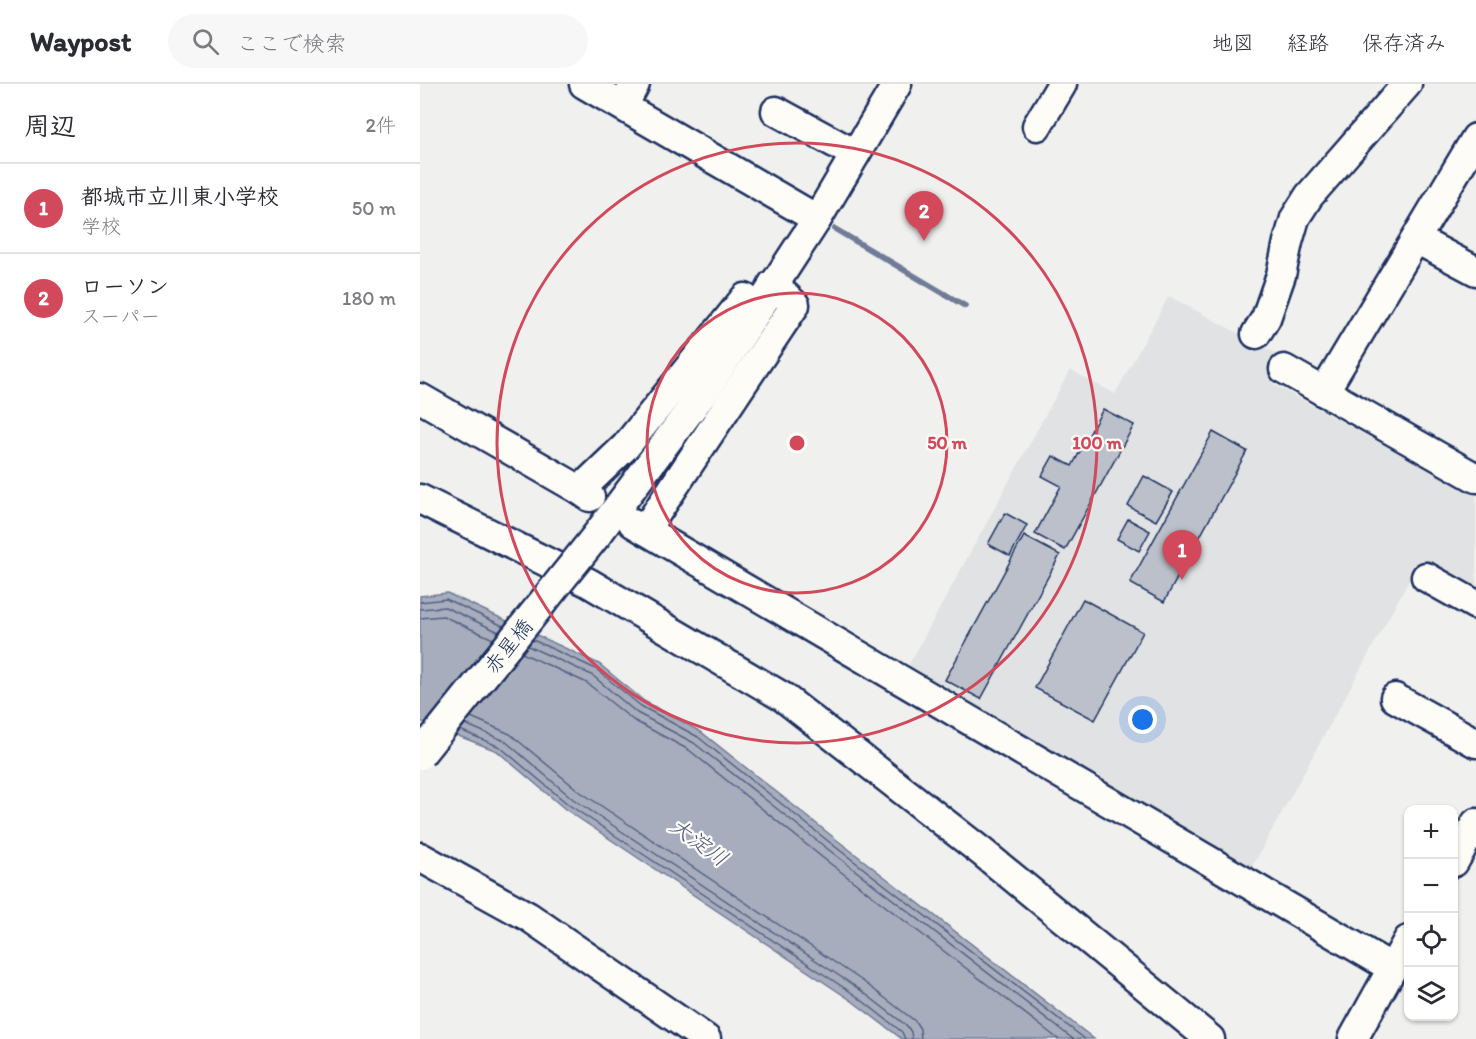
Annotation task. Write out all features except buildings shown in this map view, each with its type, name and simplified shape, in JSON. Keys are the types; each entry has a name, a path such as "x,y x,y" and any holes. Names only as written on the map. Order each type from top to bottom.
{"street":[{"path":"584,84 629,95 810,215"},
{"path":"420,398 585,494 810,215 855,154 897,84"},
{"path":"1037,126 1062,84"},
{"path":"1256,334 1266,318 1281,275 1295,218 1309,196 1407,84"},
{"path":"776,111 855,154"},
{"path":"1324,392 1475,144"},
{"name":"赤星橋","path":"420,755 596,536 706,389 773,284 810,215"},
{"path":"1416,239 1476,271"},
{"path":"773,284 795,305 639,527 1392,968"},
{"path":"1284,369 1476,478"},
{"path":"420,499 589,583 783,697 982,852 1210,1039"},
{"path":"1426,577 1476,605"},
{"path":"1395,698 1476,743"},
{"path":"1456,859 1476,823"},
{"path":"420,857 529,916 699,1036"},
{"path":"1353,1039 1404,947"}],"shaded area":[{"path":"1169,296 1286,359 1273,384 1476,496 1476,597 1418,564 1248,874 906,670 1070,370 1115,394"}],"water":[{"name":"大淀川","path":"447,593 599,664 644,701 701,732 1094,1039 902,1039 852,1001 565,809 497,751 420,721 420,596"}],"waterway":[{"path":"835,229 965,306"}],"place":[{"name":"ローソン","path":"924,241"},
{"name":"都城市立川東小学校","path":"1182,580"}]}
